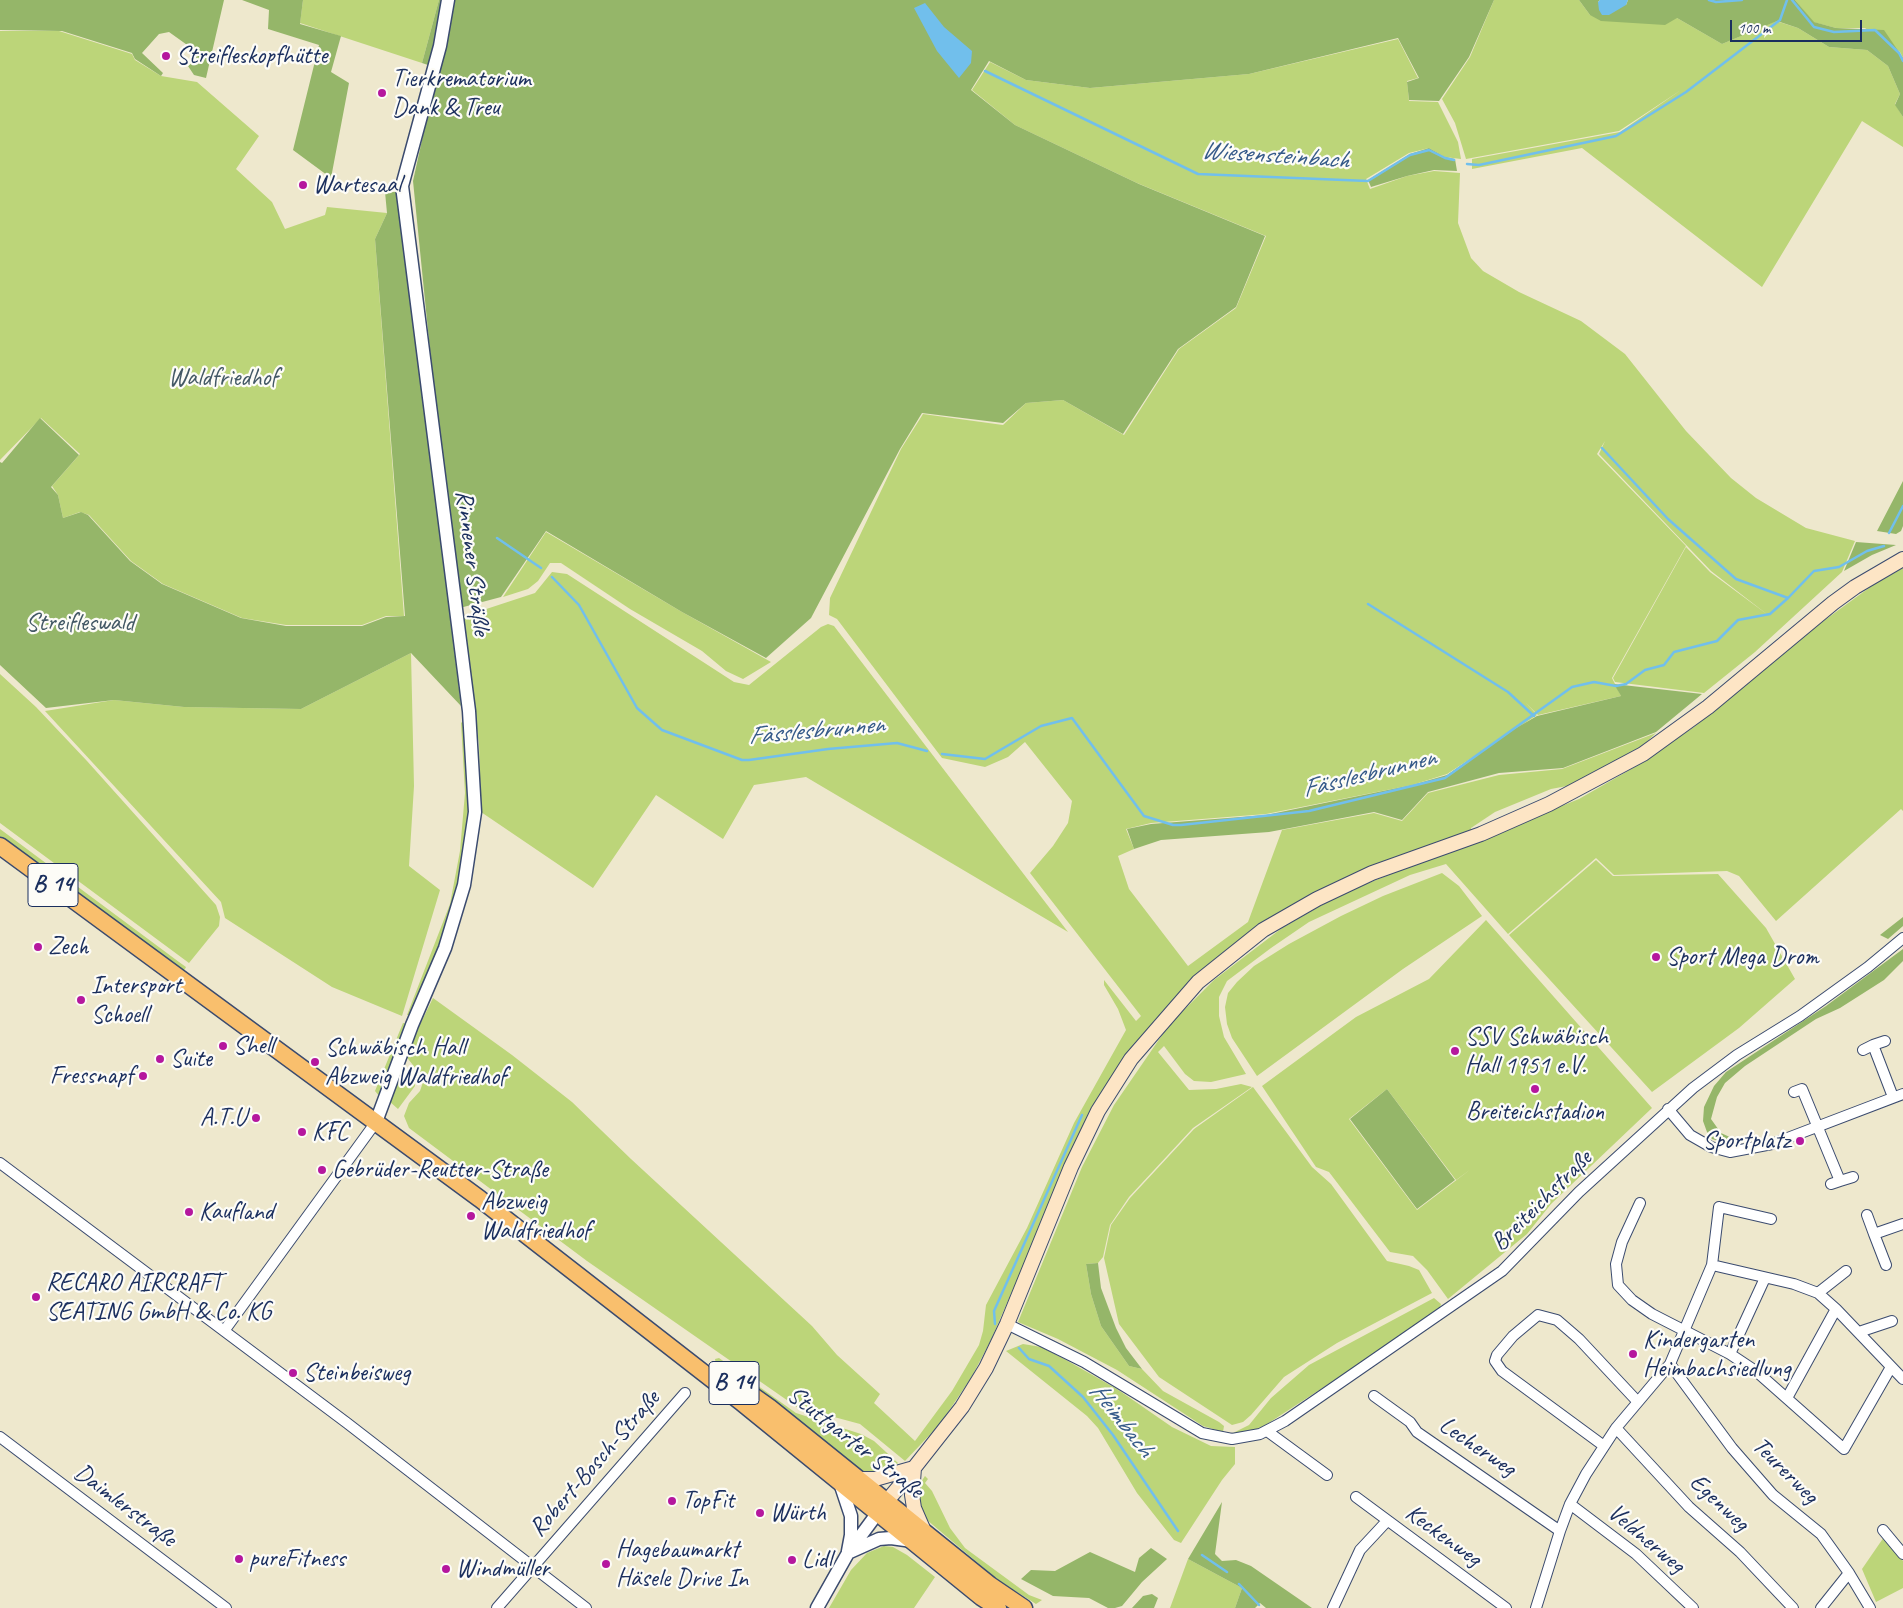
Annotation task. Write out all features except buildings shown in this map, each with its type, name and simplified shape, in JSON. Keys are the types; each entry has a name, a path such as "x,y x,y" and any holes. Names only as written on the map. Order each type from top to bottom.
{"main road":[{"path":"886,1502 912,1472 962,1407 986,1368 1007,1324 1071,1167 1098,1111 1131,1059 1171,1011 1204,977 1263,930 1317,899 1372,873 1481,834 1549,804 1643,754 1708,707 1833,603 1862,582 1903,559"},
{"name":"Stuttgarter Straße","path":"0,846 376,1122 576,1272 838,1480 886,1502"},
{"name":"Stuttgarter Straße","path":"576,1272 769,1407 860,1479 886,1502 918,1536 998,1608"},
{"path":"860,1479 881,1478 912,1472"},
{"path":"912,1472 912,1495 918,1536"},
{"name":"Stuttgarter Straße","path":"918,1536 1024,1608"}],"street":[{"name":"Rinnener Sträßle","path":"376,1122 412,1025 445,948 464,885 474,812 469,711 402,186 438,54 448,0"},
{"name":"Breiteichstraße","path":"1007,1324 1084,1362 1202,1434 1224,1439 1239,1439 1267,1431 1451,1308 1502,1271 1579,1192 1668,1109 1717,1068 1800,1016 1868,967 1903,938"},
{"path":"1863,1050 1885,1041"},
{"path":"1668,1109 1690,1134 1711,1147 1730,1152 1772,1144 1898,1095 1873,1045"},
{"path":"1801,1089 1835,1183 1853,1177"},
{"path":"224,1331 376,1122"},
{"path":"0,1163 347,1423 586,1608"},
{"path":"1640,1203 1622,1242 1616,1264 1618,1285 1632,1300 1645,1309 1730,1354 1757,1372 1844,1449 1891,1366"},
{"path":"1537,1607 1570,1504 1616,1428 1670,1364 1712,1265 1719,1207 1771,1219"},
{"path":"1867,1215 1886,1265"},
{"path":"1874,1234 1903,1224"},
{"path":"1712,1265 1794,1284 1818,1293 1859,1332 1903,1379"},
{"path":"1818,1293 1846,1271"},
{"path":"1730,1354 1765,1278"},
{"path":"1787,1398 1836,1309"},
{"path":"1604,1446 1502,1371 1495,1361 1513,1336 1538,1315 1557,1320 1579,1339 1637,1402"},
{"path":"1859,1332 1892,1321"},
{"name":"Teurerweg","path":"1670,1364 1732,1448 1774,1495 1821,1534 1849,1573 1870,1608"},
{"name":"Robert-Bosch-Straße","path":"497,1608 685,1393"},
{"name":"Lecherweg","path":"1374,1396 1410,1422 1417,1432 1560,1531"},
{"name":"Egenweg","path":"1616,1428 1689,1507 1740,1552 1793,1608"},
{"path":"1267,1431 1327,1475"},
{"name":"Daimlerstraße","path":"2,1442 226,1608"},
{"path":"838,1480 846,1497 851,1516 848,1553"},
{"name":"Keckenweg","path":"1356,1497 1506,1608"},
{"path":"818,1608 848,1553 886,1502"},
{"name":"Veldnerweg","path":"1570,1504 1636,1554 1694,1608"},
{"path":"1333,1608 1360,1550 1387,1521"},
{"path":"1883,1530 1903,1554"},
{"path":"848,1553 879,1539 918,1536"},
{"path":"1821,1608 1849,1573"}],"green space":[{"path":"0,0 224,0 206,78 194,75 188,66 196,60 197,52 169,32 159,34 142,53 163,73 161,76 135,59 132,53 62,31 0,30"},
{"path":"242,0 303,0 300,24 341,36 331,72 349,83 331,178 293,150 319,45 268,29 269,10"},
{"path":"303,0 439,0 422,63 300,23"},
{"path":"439,0 447,0 431,66 422,63"},
{"path":"453,0 1494,0 1469,57 1439,101 1409,100 1407,82 1419,78 1398,38 1249,74 1090,88 1026,80 989,61 971,90 1015,125 1139,184 1265,236 1236,307 1178,349 1123,434 1063,400 1026,403 1003,423 922,413 900,449 811,618 766,658 682,612 546,531 501,597 456,609 413,181"},
{"path":"1494,0 1579,0 1590,15 1677,18 1722,44 1776,21 1798,28 1829,47 1867,50 1888,66 1900,94 1895,104 1903,117 1903,147 1862,121 1762,287 1582,148 1472,169 1472,159 1620,132 1681,90 1619,131 1466,159 1455,123 1442,99 1470,57"},
{"path":"1579,0 1600,0 1598,2 1626,5 1628,0 1795,0 1814,22 1836,28 1884,30 1903,58 1903,117 1895,105 1900,94 1888,66 1867,50 1829,47 1798,28 1777,21 1722,44 1677,18 1665,25 1601,21 1590,15"},
{"path":"1795,0 1903,0 1903,58 1900,52 1865,28 1836,28 1813,22"},
{"name":"Waldfriedhof","path":"0,31 59,31 132,54 135,60 161,76 197,82 259,136 236,169 272,202 285,229 325,215 327,207 387,213 375,239 404,616 386,616 362,625 286,625 242,618 163,584 131,561 89,515 80,512 63,518 58,495 52,486 80,454 41,418 0,460"},
{"path":"1398,39 1418,78 1407,81 1409,101 1438,102 1458,142 1461,159 1445,157 1429,148 1409,153 1366,179 1370,189 1407,176 1434,171 1460,173 1458,223 1471,258 1483,271 1519,292 1581,321 1625,354 1686,431 1731,478 1756,498 1806,528 1855,541 1842,572 1755,652 1704,693 1615,682 1613,678 1686,547 1710,572 1768,615 1711,571 1599,454 1605,441 1597,454 1686,546 1612,678 1621,696 1538,715 1526,703 1537,715 1447,774 1412,785 1266,814 1151,823 1126,829 1134,849 1118,856 1129,889 1188,966 1248,922 1282,830 1374,813 1402,821 1428,793 1499,775 1562,769 1656,733 1631,757 1583,783 1551,789 1495,812 1471,828 1471,831 1357,874 1182,991 1063,1174 990,1342 971,1378 940,1424 905,1461 860,1424 797,1407 587,1261 409,1128 404,1116 409,1103 420,1091 424,1079 405,1055 433,998 512,1055 572,1102 812,1326 837,1355 880,1394 874,1403 915,1441 952,1391 979,1345 983,1331 986,1305 1027,1228 1074,1123 1126,1030 1118,1009 1104,985 1104,980 1136,1021 1141,1016 1030,873 1053,846 1068,823 1072,801 1025,742 1008,757 985,767 942,758 837,619 829,615 830,598 901,449 923,414 1003,425 1026,403 1063,400 1124,435 1179,349 1236,308 1266,236 1137,183 1015,125 972,90 990,62 1026,80 1090,88 1249,74"},
{"path":"1429,148 1445,157 1455,159 1457,171 1434,170 1371,187 1368,180 1410,154"},
{"name":"Streifleswald","path":"385,192 399,192 461,706 411,653 301,709 184,707 114,700 46,708 0,665 0,462 2,463 40,418 79,455 51,487 58,495 63,518 81,512 88,515 130,561 162,584 241,618 286,626 362,626 386,617 405,616 375,239 387,213"},
{"path":"1903,481 1903,526 1901,531 1896,534 1877,531"},
{"path":"546,532 771,662 743,679 726,671 702,651 630,609 561,563 550,563 538,581 528,589 503,597"},
{"path":"1856,542 1896,545 1872,555 1844,571"},
{"path":"1903,568 1903,811 1901,809 1776,921 1739,876 1727,871 1614,875 1596,858 1508,934 1446,864 1410,875 1309,922 1227,981 1219,997 1219,1016 1224,1037 1246,1074 1211,1082 1194,1081 1185,1074 1164,1046 1158,1052 1189,1090 1216,1089 1241,1084 1252,1087 1193,1128 1129,1197 1110,1225 1103,1257 1098,1263 1086,1264 1091,1294 1101,1326 1129,1366 1142,1369 1163,1391 1219,1422 1224,1426 1223,1432 1203,1426 1117,1370 1058,1339 1018,1322 1082,1167 1114,1105 1169,1025 1214,980 1282,928 1341,894 1579,799 1633,768 1694,727 1818,625 1873,585"},
{"path":"552,572 567,574 734,682 749,685 821,627 828,624 834,626 1068,932 806,777 754,785 723,839 656,795 593,888 481,812 479,744 462,623 465,616 535,593"},
{"path":"411,653 414,786 409,866 440,890 402,1016 332,987 225,918 221,902 45,711 114,700 184,707 301,709"},
{"path":"0,674 36,707 87,761 216,905 220,917 219,926 189,963 0,823"},
{"path":"1614,684 1702,694 1656,732 1563,768 1499,773 1428,792 1402,820 1374,812 1269,832 1161,840 1134,849 1127,829 1151,824 1266,815 1412,785 1447,775 1511,731 1537,716 1621,696"},
{"path":"464,720 471,825 449,924 412,1016 407,1015 450,904 460,851 465,793 461,723"},
{"path":"0,829 186,967 185,969 181,973 0,837"},
{"name":"Sport Mega Drom","path":"1596,860 1613,876 1718,874 1766,928 1795,979 1739,1028 1652,1092 1509,935"},
{"path":"1442,873 1459,886 1482,916 1403,969 1257,1076 1232,1038 1227,1024 1225,1007 1228,993 1237,982 1254,966 1289,944 1341,916 1383,896"},
{"path":"1903,917 1903,926 1888,939 1880,935"},
{"name":"SSV Schwäbisch Hall 1951 e.V.","path":"1486,920 1652,1108 1551,1204 1527,1234 1448,1299 1427,1270 1413,1256 1390,1252 1329,1172 1316,1167 1262,1086 1356,1017 1429,979","holes":["1387,1089 1456,1180 1471,1169 1417,1210 1349,1119"]},
{"path":"1903,949 1903,961 1884,980 1840,1008 1816,1019 1745,1066 1725,1083 1717,1097 1711,1119 1721,1133 1734,1139 1719,1141 1712,1139 1703,1121 1704,1107 1714,1086 1726,1072 1826,1006"},
{"path":"403,1023 409,1024 380,1097 375,1091"},
{"path":"400,1070 410,1072 415,1080 415,1086 398,1109 390,1102"},
{"path":"1253,1087 1312,1167 1331,1184 1387,1261 1419,1270 1432,1293 1337,1343 1284,1377 1251,1415 1243,1422 1232,1425 1159,1377 1119,1324 1104,1258 1111,1225 1130,1198 1194,1129"},
{"path":"1387,1089 1455,1180 1417,1209 1350,1119"},
{"path":"1098,1263 1101,1288 1116,1328 1126,1348 1142,1369 1129,1366 1101,1326 1091,1294 1086,1264"},
{"path":"1434,1298 1441,1304 1439,1312 1264,1426 1247,1433 1231,1434 1249,1425 1271,1398 1309,1365"},
{"path":"1023,1344 1041,1347 1066,1360 1117,1389 1172,1427 1211,1446 1235,1447 1235,1464 1222,1480 1181,1543 1174,1540 1137,1493 1098,1428 1087,1416 1006,1351"},
{"path":"719,1358 796,1413 861,1434 874,1441 898,1463 888,1471 867,1473 854,1466 757,1392 716,1364 715,1359"},
{"path":"925,1476 928,1479 925,1483 932,1491 950,1528 965,1548 1029,1595 1042,1600 1036,1604 998,1580 927,1520 919,1505 917,1488"},
{"path":"1222,1502 1215,1554 1222,1561 1236,1560 1251,1566 1312,1608 1266,1608 1260,1603 1255,1608 1235,1608 1242,1588 1188,1559"},
{"path":"1884,1537 1903,1561 1903,1588 1876,1602 1862,1569"},
{"path":"884,1546 893,1547 907,1555 935,1577 914,1608 829,1608 851,1570 867,1553"},
{"path":"1151,1548 1167,1559 1142,1582 1122,1606 1115,1608 1108,1608 1089,1598 1053,1596 1021,1579 1031,1570 1055,1571 1090,1552 1135,1572 1139,1558"},
{"path":"1188,1559 1242,1588 1235,1608 1170,1608"},
{"path":"1152,1594 1158,1598 1154,1608 1132,1608 1143,1596"}],"water":[{"path":"1600,0 1628,0 1626,5 1609,15 1602,15 1599,10 1598,2"},
{"path":"925,3 944,27 972,51 971,63 959,78 937,51 914,8"}],"waterway":[{"path":"1709,0 1716,2 1742,0"},
{"name":"Wiesensteinbach","path":"1467,164 1479,165 1616,136 1686,92 1780,20 1787,0"},
{"path":"1792,0 1814,27 1834,32 1875,30 1899,53 1903,61"},
{"name":"Wiesensteinbach","path":"985,71 1198,174 1368,181 1410,155 1429,150 1454,160"},
{"path":"1602,448 1668,519 1736,579 1788,598"},
{"name":"Fässlesbrunnen","path":"1889,533 1903,506"},
{"name":"Fässlesbrunnen","path":"497,538 541,568"},
{"name":"Fässlesbrunnen","path":"942,754 985,759 1041,726 1072,718 1144,816 1173,825 1181,825 1309,811 1445,778 1572,687 1594,682 1616,686 1626,684 1645,670 1664,665 1674,652 1717,641 1738,620 1770,614 1814,571 1839,567 1867,551 1884,546"},
{"name":"Fässlesbrunnen","path":"552,577 579,605 637,708 662,730 742,760 828,749 897,743 927,751"},
{"path":"1368,604 1508,692 1534,716"},
{"name":"Heimbach","path":"995,1324 994,1311 1082,1115"},
{"name":"Heimbach","path":"1019,1348 1029,1359 1049,1366 1083,1397 1113,1435 1178,1531"},
{"name":"Heimbach","path":"1202,1555 1227,1572"},
{"name":"Heimbach","path":"1239,1584 1259,1605"}],"place":[{"name":"Streifleskopfhütte","path":"166,56"},
{"name":"Tierkrematorium Dank & Treu","path":"382,93"},
{"name":"Wartesaal","path":"303,185"},
{"name":"Zech","path":"38,947"},
{"name":"Sport Mega Drom","path":"1656,957"},
{"name":"Intersport Schoell","path":"81,1000"},
{"name":"Shell","path":"223,1046"},
{"name":"SSV Schwäbisch Hall 1951 e.V.","path":"1455,1051"},
{"name":"Suite","path":"160,1059"},
{"name":"Schwäbisch Hall Abzweig Waldfriedhof","path":"315,1062"},
{"name":"Fressnapf","path":"143,1076"},
{"name":"Breiteichstadion","path":"1535,1089"},
{"name":"A.T.U","path":"256,1118"},
{"name":"KFC","path":"302,1132"},
{"name":"Sportplatz","path":"1800,1141"},
{"name":"Gebrüder-Reutter-Straße","path":"322,1170"},
{"name":"Kaufland","path":"189,1212"},
{"name":"Abzweig Waldfriedhof","path":"471,1216"},
{"name":"RECARO AIRCRAFT SEATING GmbH & Co. KG","path":"36,1297"},
{"name":"Kindergarten Heimbachsiedlung","path":"1633,1354"},
{"name":"Steinbeisweg","path":"293,1373"},
{"name":"TopFit","path":"672,1501"},
{"name":"Würth","path":"760,1513"},
{"name":"pureFitness","path":"239,1559"},
{"name":"Lidl","path":"792,1560"},
{"name":"Hagebaumarkt Häsele Drive In","path":"606,1564"},
{"name":"Windmüller","path":"446,1569"}]}
